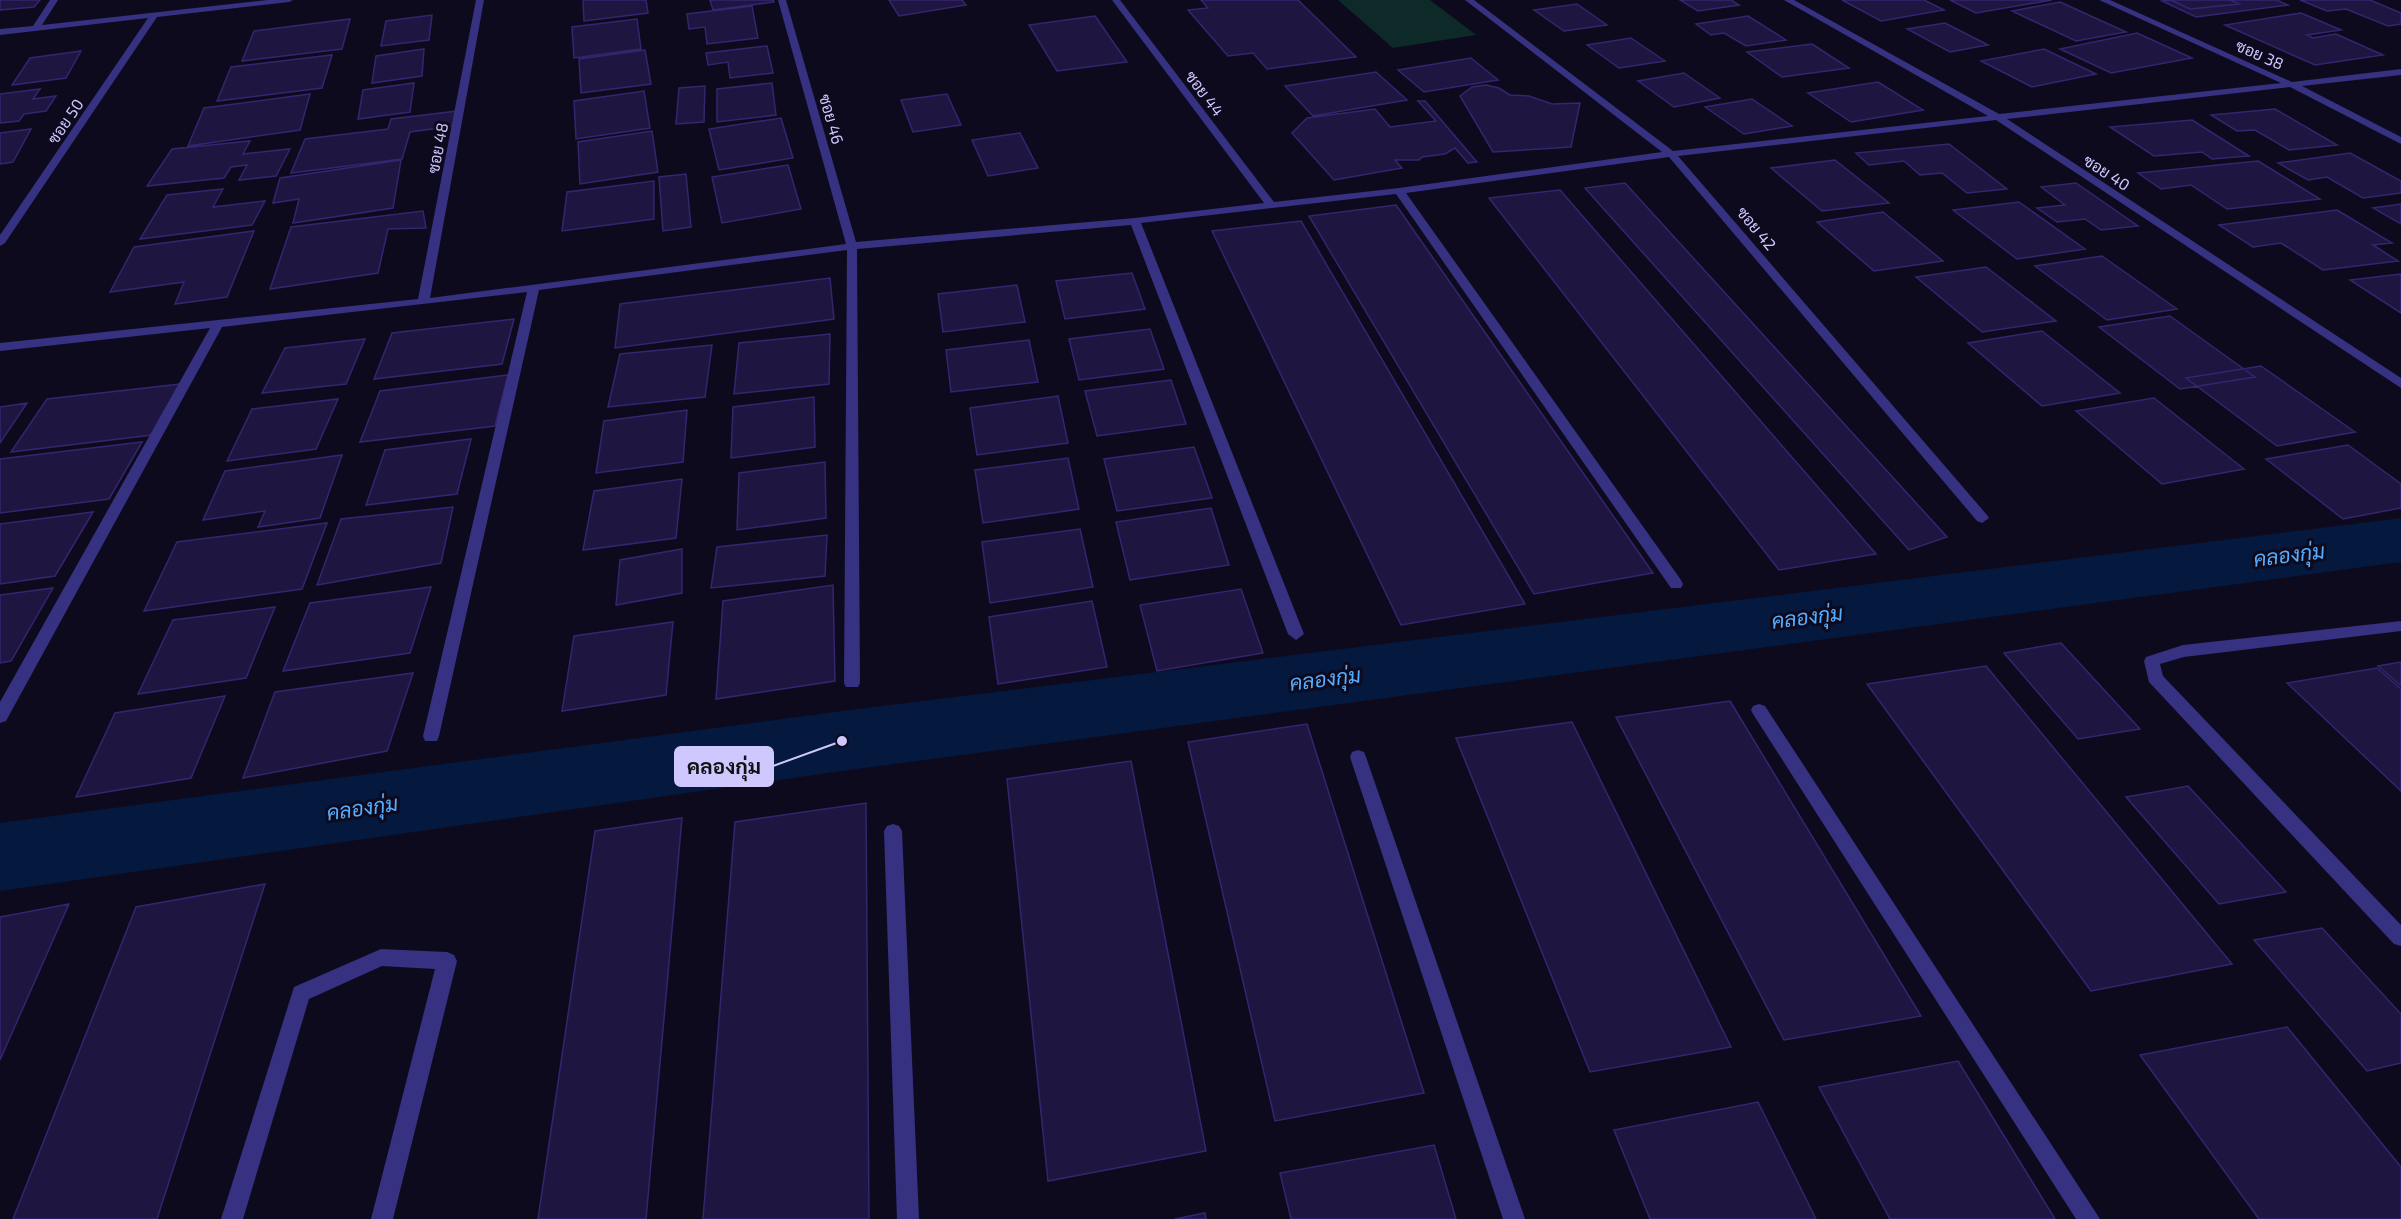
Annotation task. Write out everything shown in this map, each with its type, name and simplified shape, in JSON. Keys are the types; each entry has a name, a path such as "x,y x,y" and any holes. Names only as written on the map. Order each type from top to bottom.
{"street":[{"path":"36,28 54,0"},
{"path":"0,32 289,0"},
{"name":"ซอย 48","path":"423,302 480,0"},
{"name":"ซอย 46","path":"782,0 852,246 852,682"},
{"name":"ซอย 44","path":"1116,0 1270,204"},
{"name":"ซอย 42","path":"1469,0 1671,154 1982,518"},
{"name":"ซอย 40","path":"1788,0 2001,119 2401,384"},
{"name":"ซอย 38","path":"2103,0 2295,86 2401,141"},
{"name":"ซอย 50","path":"0,243 155,14"},
{"path":"0,346 533,290 852,246 1135,221 1399,191 1671,154 2295,86 2401,72"},
{"path":"1399,191 1676,584"},
{"path":"1135,221 1296,634"},
{"path":"431,736 533,290"},
{"path":"0,717 219,322"},
{"path":"2401,626 2183,651 2152,661 2155,678 2401,938"},
{"path":"1759,710 2088,1219"},
{"path":"1358,757 1514,1219"},
{"path":"893,831 908,1219"},
{"path":"232,1219 301,993 381,957 447,961 382,1219"}],"green space":[{"path":"1338,0 1430,0 1476,35 1393,48"}],"building":[{"path":"0,0 40,0 34,7 0,10"},
{"path":"583,0 646,0 648,13 584,21"},
{"path":"710,0 773,0 774,2 713,10"},
{"path":"889,0 962,0 966,5 899,16"},
{"path":"1201,0 1298,0 1356,57 1267,69 1253,53 1228,56 1188,10 1208,8"},
{"path":"1680,0 1731,0 1739,5 1698,11"},
{"path":"1842,0 1924,0 1944,10 1881,21"},
{"path":"1950,0 2052,0 1976,13"},
{"path":"2171,0 2230,0 2239,4 2190,9"},
{"path":"2277,0 2288,5 2196,17 2162,1"},
{"path":"2300,0 2370,0 2401,13 2401,24 2388,26 2346,9 2327,11"},
{"path":"2060,2 2126,32 2076,41 2012,11"},
{"path":"1577,4 1607,25 1564,31 1534,10"},
{"path":"752,6 758,38 707,44 705,27 689,29 687,14"},
{"path":"2301,13 2341,30 2307,35 2313,38 2336,34 2383,55 2315,65 2225,25"},
{"path":"432,15 429,40 381,46 386,21"},
{"path":"1095,16 1127,62 1057,71 1029,25"},
{"path":"1748,16 1786,40 1746,46 1724,33 1711,35 1696,24"},
{"path":"350,19 342,49 242,61 254,31"},
{"path":"637,19 641,49 574,58 572,27"},
{"path":"1945,23 1988,45 1950,52 1907,29"},
{"path":"2137,33 2192,58 2111,73 2060,49"},
{"path":"1631,38 1665,61 1619,68 1587,45"},
{"path":"1812,44 1849,68 1782,77 1747,52"},
{"path":"767,46 773,73 730,78 728,62 708,65 706,53"},
{"path":"424,49 422,76 372,83 376,56"},
{"path":"2044,49 2096,74 2032,87 1981,61"},
{"path":"645,50 651,84 581,93 579,59"},
{"path":"81,51 66,78 12,85 30,58"},
{"path":"332,55 322,88 217,101 231,67"},
{"path":"1471,58 1498,80 1424,92 1398,70"},
{"path":"1376,72 1407,100 1313,116 1285,86"},
{"path":"1684,73 1720,98 1674,107 1638,81"},
{"path":"1878,82 1923,110 1851,122 1808,93"},
{"path":"414,83 410,112 358,119 363,90"},
{"path":"772,83 776,115 717,122 717,89"},
{"path":"1486,85 1499,88 1510,95 1529,96 1552,104 1580,103 1571,147 1493,152 1460,96 1472,87"},
{"path":"705,86 704,122 676,124 679,88"},
{"path":"40,89 33,99 56,96 46,111 24,114 19,121 0,123 0,94"},
{"path":"644,91 650,128 576,139 574,101"},
{"path":"310,94 300,130 188,146 204,108"},
{"path":"947,94 961,125 913,132 901,100"},
{"path":"1752,99 1792,126 1744,134 1705,107"},
{"path":"1418,101 1425,101 1477,162 1468,163 1455,148 1445,154 1422,157 1419,160 1395,160 1402,168 1334,180 1292,133 1307,118 1375,109 1390,127 1436,121"},
{"path":"2275,109 2337,145 2289,150 2255,130 2237,131 2211,115"},
{"path":"458,111 454,126 410,132 402,159 291,173 305,139 388,129 391,119"},
{"path":"781,118 793,158 719,170 709,129"},
{"path":"2192,120 2249,156 2212,159 2202,152 2154,156 2110,127"},
{"path":"31,129 13,162 0,164 0,133"},
{"path":"652,131 658,172 580,184 578,142"},
{"path":"1020,133 1038,168 988,176 972,140"},
{"path":"250,141 243,154 290,149 276,176 239,180 247,165 231,167 224,178 147,186 172,149"},
{"path":"1949,144 2007,189 1967,193 1942,173 1920,175 1904,161 1869,165 1856,153"},
{"path":"2350,153 2401,181 2401,193 2363,198 2327,177 2308,180 2278,163"},
{"path":"401,160 393,208 293,223 299,199 273,203 280,178"},
{"path":"1835,160 1889,203 1822,211 1771,168"},
{"path":"2258,161 2320,199 2227,209 2191,185 2161,189 2138,173"},
{"path":"788,165 801,209 722,223 712,177"},
{"path":"686,174 691,227 663,231 659,177"},
{"path":"654,181 654,219 562,231 567,192"},
{"path":"1625,183 1947,537 1909,550 1585,188"},
{"path":"2076,183 2138,226 2101,230 2085,219 2057,222 2037,208 2065,205 2041,187"},
{"path":"223,189 213,207 265,201 252,225 140,239 167,195"},
{"path":"1560,190 1876,554 1779,570 1489,198"},
{"path":"2019,202 2085,249 2017,259 1953,210"},
{"path":"2401,204 2401,224 2373,208"},
{"path":"1396,205 1653,573 1534,594 1309,216"},
{"path":"2337,210 2392,243 2373,245 2398,261 2323,270 2281,243 2253,247 2219,225"},
{"path":"423,211 426,228 388,229 378,273 270,289 291,227"},
{"path":"1883,212 1943,261 1874,271 1817,222"},
{"path":"1301,221 1525,604 1401,625 1212,231"},
{"path":"254,231 227,297 175,304 184,282 110,292 134,247"},
{"path":"2102,256 2177,309 2107,320 2035,266"},
{"path":"1986,267 2056,321 1982,332 1916,277"},
{"path":"1132,273 1145,309 1065,319 1056,281"},
{"path":"2401,274 2401,313 2350,280"},
{"path":"830,278 834,319 615,348 620,304"},
{"path":"1017,285 1025,322 943,332 938,294"},
{"path":"2170,316 2255,377 2180,389 2099,327"},
{"path":"514,319 502,364 374,379 392,333"},
{"path":"1150,329 1164,369 1079,380 1069,339"},
{"path":"2042,331 2120,393 2042,406 1968,343"},
{"path":"830,334 829,384 734,394 739,343"},
{"path":"365,339 346,384 262,393 285,348"},
{"path":"1029,340 1038,382 951,392 946,350"},
{"path":"712,345 705,397 608,407 620,354"},
{"path":"2261,366 2355,432 2277,446 2186,378"},
{"path":"508,375 495,426 360,442 380,391"},
{"path":"1171,380 1186,424 1097,436 1085,391"},
{"path":"181,384 152,435 11,452 47,399"},
{"path":"1058,396 1068,443 977,455 970,408"},
{"path":"814,397 815,447 731,458 733,407"},
{"path":"2154,398 2244,469 2162,484 2076,411"},
{"path":"338,399 316,449 227,461 252,409"},
{"path":"27,403 0,443 0,407"},
{"path":"687,410 683,462 596,473 604,421"},
{"path":"471,439 457,494 366,505 385,450"},
{"path":"142,442 109,499 0,513 0,459"},
{"path":"2348,445 2401,484 2401,508 2343,519 2266,459"},
{"path":"1194,447 1212,498 1117,511 1104,459"},
{"path":"342,455 320,518 258,527 265,511 203,520 225,471"},
{"path":"1068,458 1079,509 983,523 975,470"},
{"path":"825,462 826,518 737,530 739,473"},
{"path":"682,479 676,538 583,550 594,491"},
{"path":"453,507 441,563 317,585 341,519"},
{"path":"1211,508 1229,565 1130,580 1116,522"},
{"path":"93,512 55,576 0,584 0,524"},
{"path":"327,523 302,589 144,611 177,542"},
{"path":"1080,529 1093,587 990,603 982,542"},
{"path":"827,535 825,576 711,588 717,547"},
{"path":"682,549 682,593 616,605 620,560"},
{"path":"833,585 835,681 716,699 723,601"},
{"path":"431,587 410,653 283,671 310,603"},
{"path":"53,588 11,661 0,663 0,595"},
{"path":"1241,589 1263,653 1157,671 1140,605"},
{"path":"1092,601 1107,667 998,684 989,617"},
{"path":"275,607 246,678 138,694 173,620"},
{"path":"673,622 666,695 562,711 574,636"},
{"path":"2061,643 2140,729 2078,739 2004,653"},
{"path":"2401,662 2401,686 2378,666"},
{"path":"1986,666 2232,964 2091,991 1867,684"},
{"path":"2377,668 2401,689 2401,791 2287,683"},
{"path":"413,673 387,751 243,778 275,692"},
{"path":"225,696 191,778 76,797 115,713"},
{"path":"1730,701 1921,1016 1784,1040 1616,717"},
{"path":"1572,722 1731,1047 1590,1072 1456,738"},
{"path":"1307,724 1424,1093 1275,1121 1188,742"},
{"path":"1131,761 1206,1151 1048,1181 1007,779"},
{"path":"2188,786 2286,892 2219,904 2126,797"},
{"path":"866,803 869,1219 703,1219 735,822"},
{"path":"682,818 646,1219 538,1219 595,831"},
{"path":"265,884 157,1219 13,1219 136,907"},
{"path":"69,904 0,1060 0,917"},
{"path":"2322,928 2401,1014 2401,1063 2367,1071 2254,940"},
{"path":"2287,1027 2401,1167 2401,1219 2259,1219 2140,1055"},
{"path":"1958,1061 2055,1219 1890,1219 1819,1087"},
{"path":"1758,1102 1816,1219 1650,1219 1614,1130"},
{"path":"1434,1145 1456,1219 1291,1219 1280,1173"},
{"path":"1205,1213 1206,1219 1175,1219"}],"waterway":[{"name":"คลองกุ่ม","path":"0,857 842,741 2401,540"}],"place":[{"name":"คลองกุ่ม","path":"842,741"}]}
